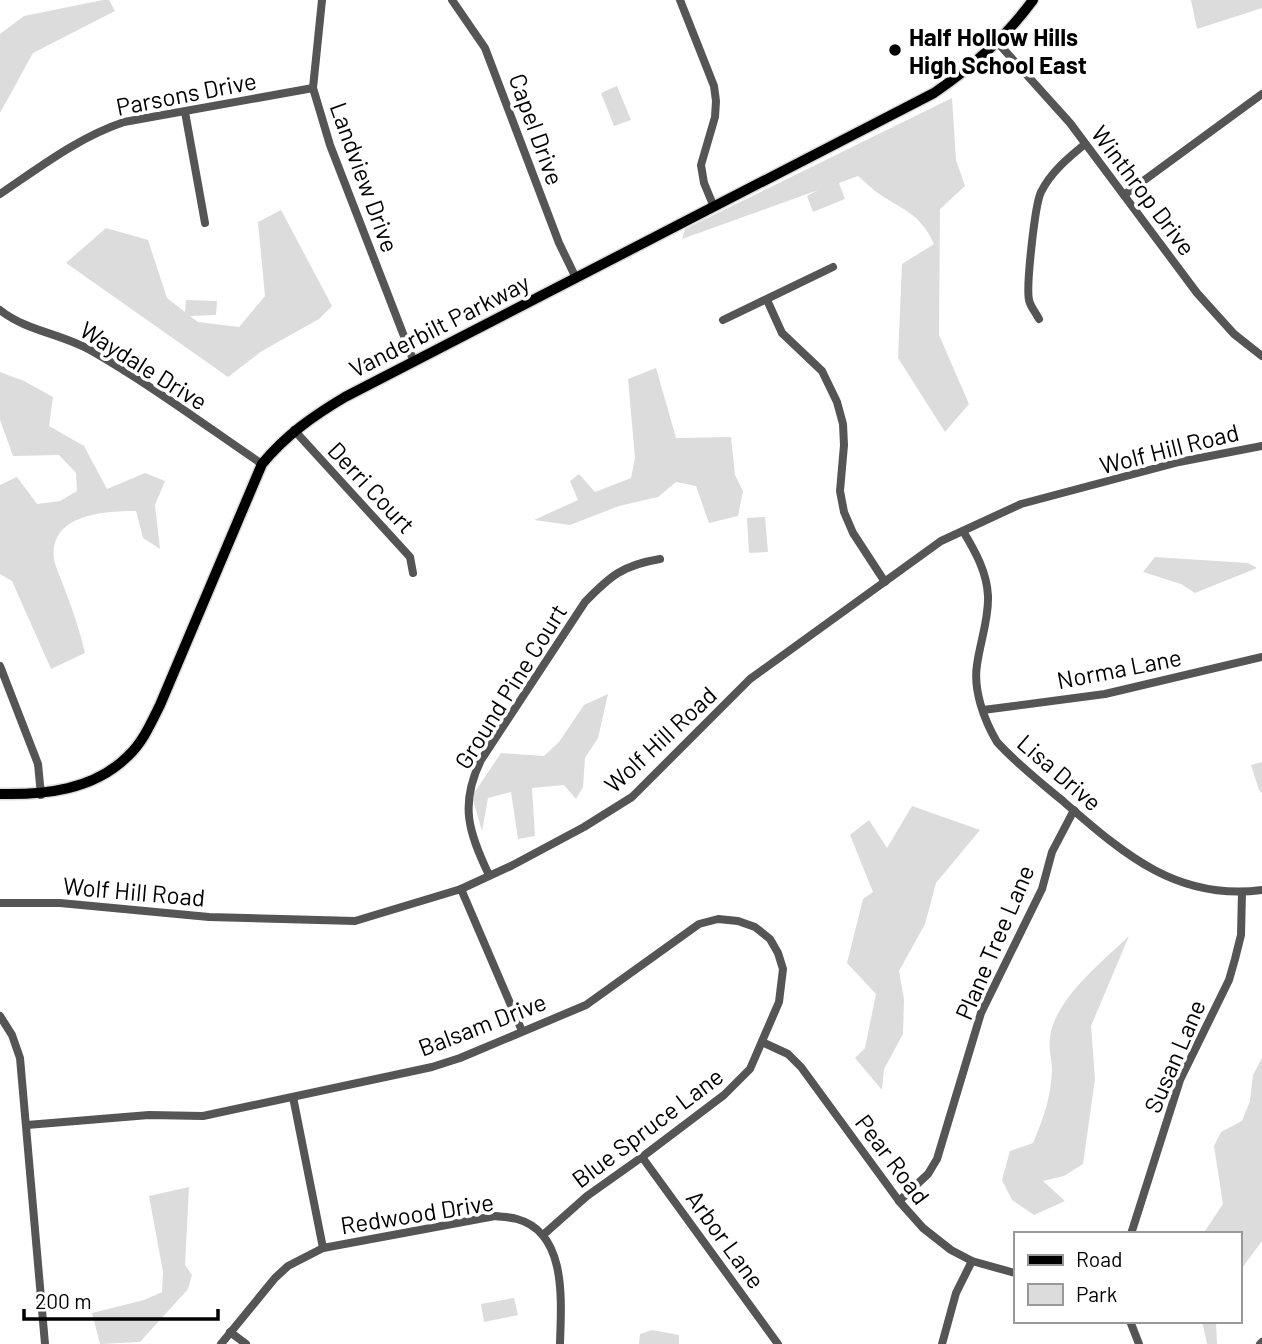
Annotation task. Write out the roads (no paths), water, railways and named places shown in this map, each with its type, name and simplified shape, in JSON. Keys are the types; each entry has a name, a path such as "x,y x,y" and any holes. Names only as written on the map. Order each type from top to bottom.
{"main road":[{"name":"Vanderbilt Parkway","path":"0,794 41,795 73,788 104,773 127,757 146,734 262,464 294,430 345,397 934,93 969,69 999,43 1033,0"}],"street":[{"name":"Landview Drive","path":"322,0 313,88 330,145 414,362"},
{"name":"Capel Drive","path":"452,0 485,48 559,243 576,278"},
{"path":"680,0 713,86 716,101 715,117 701,165 704,183 714,207"},
{"name":"Winthrop Drive","path":"999,43 1070,123 1208,307 1234,334 1262,356"},
{"name":"Parsons Drive","path":"0,194 85,138 124,122 313,88"},
{"path":"1124,195 1262,94"},
{"path":"185,112 205,223"},
{"path":"1039,319 1029,300 1035,210 1048,179 1085,144"},
{"path":"723,320 833,267"},
{"path":"767,300 782,333 822,371 837,402 844,445 841,491 844,512 858,542 885,582"},
{"name":"Waydale Drive","path":"0,310 23,325 56,334 95,353 262,464"},
{"name":"Derri Court","path":"294,430 410,557 412,573"},
{"name":"Wolf Hill Road","path":"0,903 60,903 209,918 355,921 461,889 584,827 632,797 750,679 941,541 1021,504 1179,462 1262,446"},
{"name":"Lisa Drive","path":"964,531 981,564 988,594 987,615 976,667 977,687 996,742 1128,854 1166,877 1189,885 1242,892 1262,890"},
{"name":"Ground Pine Court","path":"489,875 471,834 467,817 472,778 481,760 585,602 605,581 634,563 660,559"},
{"name":"Norma Lane","path":"983,709 1105,694 1262,657"},
{"path":"0,666 38,764 41,795"},
{"name":"Plane Tree Lane","path":"899,1201 928,1174 937,1159 981,1013 1042,889 1052,852 1073,810"},
{"path":"461,889 522,1031"},
{"name":"Susan Lane","path":"1132,1232 1180,1080 1236,959 1241,935 1242,892"},
{"name":"Balsam Drive","path":"27,1125 149,1115 203,1116 432,1067 460,1058 586,1005 675,939 699,924 718,919 738,921 755,927 769,939 778,953 783,969 783,984 779,1002 762,1042"},
{"path":"0,1016 12,1035 20,1058 45,1344"},
{"name":"Pear Road","path":"762,1042 788,1054 801,1067 899,1201 923,1228 951,1250 972,1261 1014,1273"},
{"name":"Blue Spruce Lane","path":"543,1235 587,1196 738,1083 750,1069 762,1042"},
{"path":"293,1097 323,1248"},
{"name":"Arbor Lane","path":"642,1157 778,1344"},
{"name":"Redwood Drive","path":"221,1344 288,1266 323,1248 495,1216 515,1218 531,1225 543,1235"},
{"path":"543,1235 557,1268 561,1309 559,1344"},
{"path":"942,1344 956,1293 972,1261"},
{"path":"1131,1323 1139,1344"},
{"path":"230,1332 246,1344"}],"place":[{"name":"Half Hollow Hills High School East","path":"895,50"}]}
